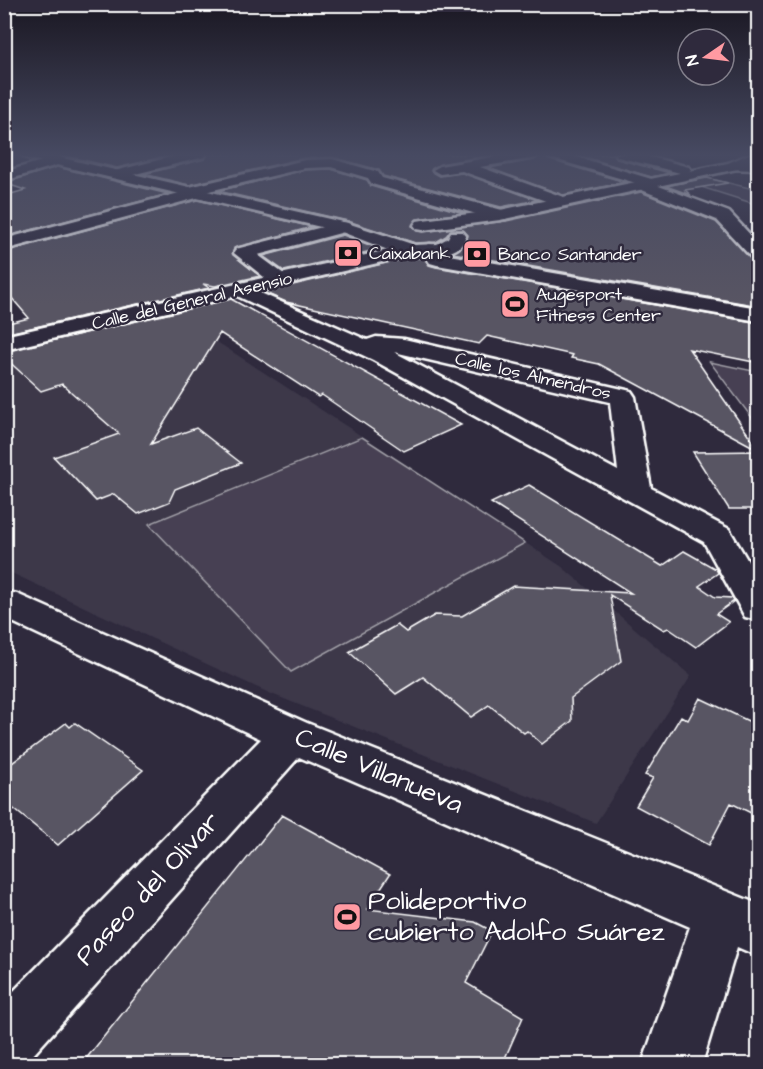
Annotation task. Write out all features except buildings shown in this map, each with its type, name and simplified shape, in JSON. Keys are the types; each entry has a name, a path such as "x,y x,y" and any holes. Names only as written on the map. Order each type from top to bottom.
{"street":[{"path":"4,245 151,204"},
{"path":"243,204 400,238 446,229 456,236"},
{"path":"459,204 500,215"},
{"name":"Calle del General Asensio","path":"4,343 281,281 400,238 554,204"},
{"path":"694,204 723,216 759,253"},
{"name":"Calle del General Asensio","path":"400,238 451,244 456,241 456,236 500,215"},
{"path":"314,221 400,238 437,259 752,313"},
{"path":"281,281 243,253 342,227"},
{"name":"Calle los Almendros","path":"240,290 381,355 717,536 759,608"},
{"name":"Calle los Almendros","path":"350,341 404,346 622,397 636,491"},
{"name":"Calle Villanueva","path":"4,603 292,735 740,922"},
{"name":"Paseo del Olivar","path":"4,1044 292,735"},
{"path":"672,1065 740,922"}],"shaded area":[{"path":"186,317 185,321 561,566 691,676 596,823 269,693 5,570 5,359"},
{"path":"710,362 758,372 758,426"},
{"path":"362,437 525,543 291,672 149,524"}],"place":[{"name":"Caixabank","path":"348,253"},
{"name":"Banco Santander","path":"477,254"},
{"name":"Augesport Fitness Center","path":"515,304"},
{"name":"Polideportivo cubierto Adolfo Suárez","path":"347,917"}]}
